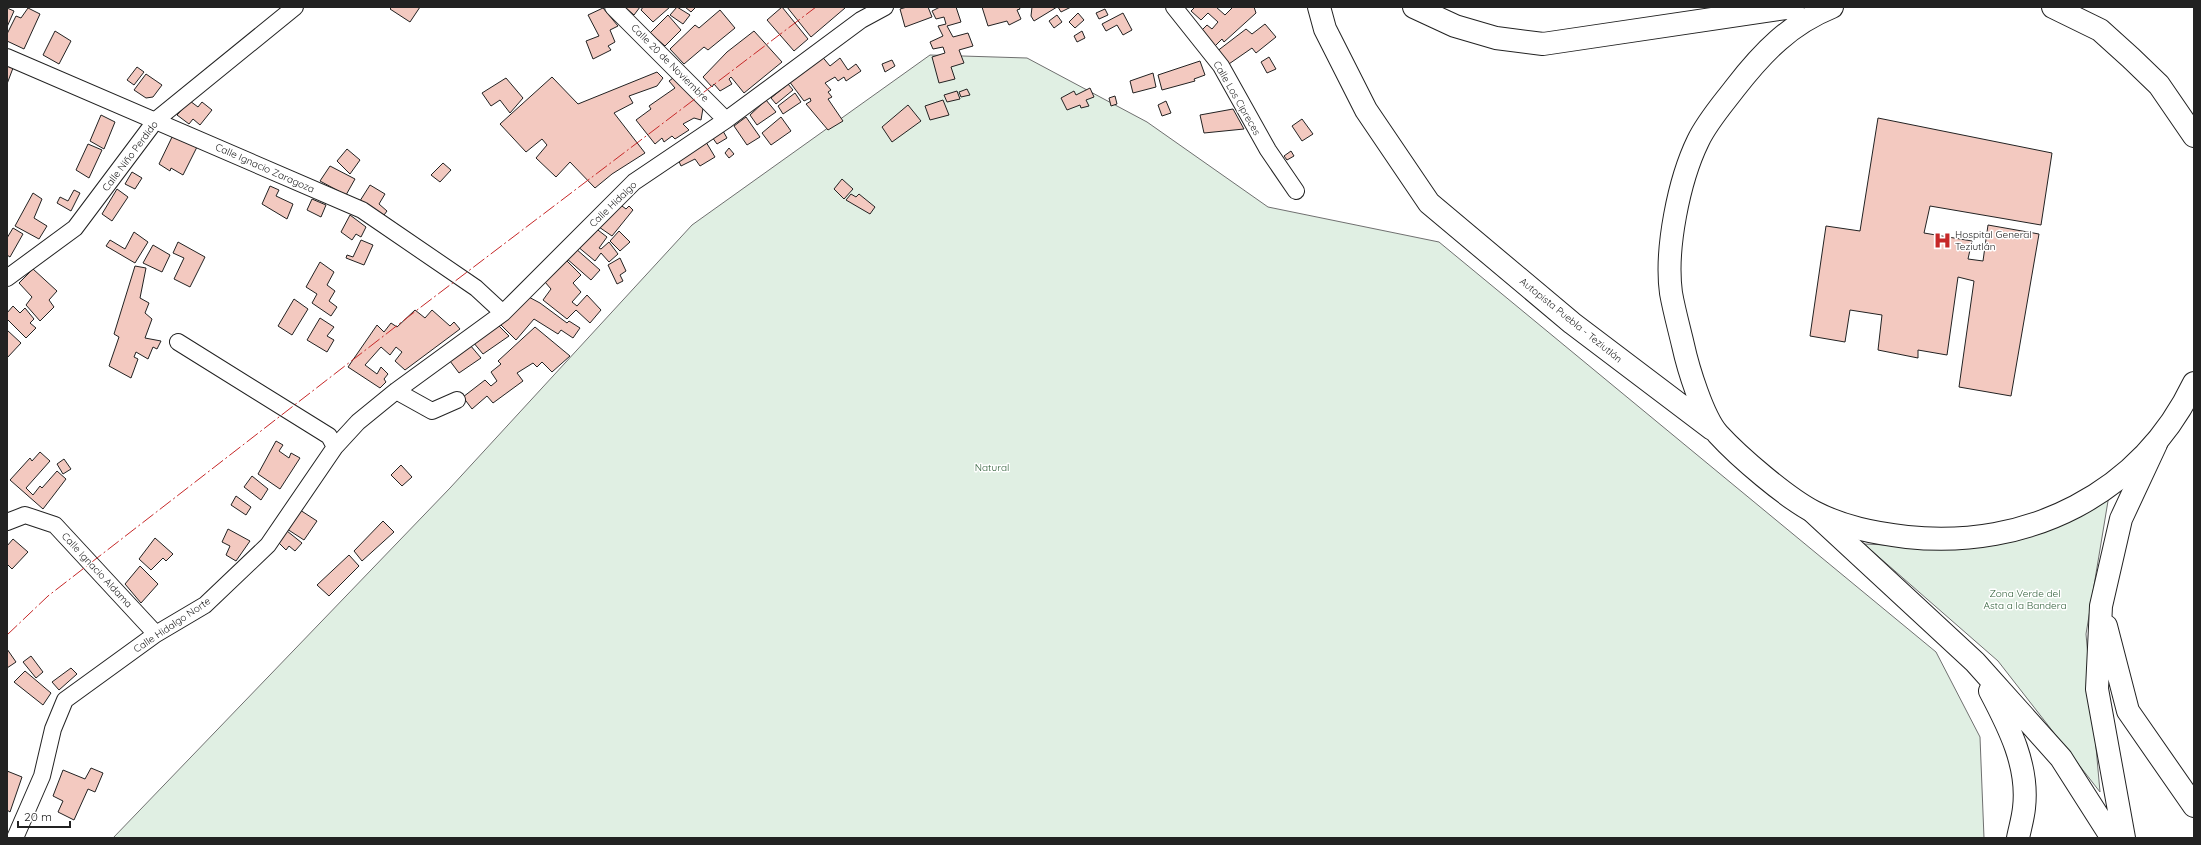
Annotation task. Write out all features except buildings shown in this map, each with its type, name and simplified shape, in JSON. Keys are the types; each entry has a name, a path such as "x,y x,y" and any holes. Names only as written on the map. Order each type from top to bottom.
{"main road":[{"name":"Autopista Puebla - Teziutlán","path":"1319,7 1325,29 1366,110 1429,204 1572,323 1716,432 1769,480 1812,511 1854,528 1884,534 1930,539 1957,539 2001,533 2070,511 2101,492 2126,474 2156,443 2181,410 2194,383"},
{"path":"1416,9 1455,26 1496,38 1543,44 1793,7"},
{"name":"Autopista Puebla - Teziutlán","path":"1716,432 1697,394 1686,359 1671,290 1672,243 1677,203 1692,154 1706,127 1751,68 1780,38 1809,17 1832,7"},
{"path":"2053,7 2100,30 2131,58 2159,85 2194,136"},
{"path":"2124,838 2097,689 2101,606 2120,519 2156,443"},
{"path":"1812,511 1975,662 2061,758 2112,838"},
{"path":"2101,606 2128,711 2194,806"},
{"path":"1975,662 2012,733 2022,767 2024,806 2018,838"}],"street":[{"name":"Calle Niño Perdido","path":"7,278 75,228 156,120 295,7"},
{"name":"Calle 20 de Noviembre","path":"613,7 726,120"},
{"name":"Calle Hidalgo","path":"396,391 503,313 634,182 726,120 861,14 885,7"},
{"name":"Calle Los Cipreces","path":"1174,7 1221,66 1268,150 1296,191"},
{"name":"Calle Ignacio Zaragoza","path":"7,57 362,210 476,288 503,313"},
{"path":"178,342 329,436 335,448"},
{"path":"396,391 432,411 457,400"},
{"name":"Calle Hidalgo Norte","path":"14,838 42,776 53,728 65,700 156,634 205,605 268,545 335,448 358,422 396,391"},
{"name":"Calle Ignacio Aldama","path":"7,522 25,515 55,524 156,634"}],"green space":[{"name":"Natural","path":"930,55 1027,58 1147,122 1268,207 1439,242 1936,652 1980,737 1984,838 113,838 450,488 692,225"},
{"name":"Zona Verde del Asta a la Bandera","path":"2109,495 2086,634 2100,792 1998,661 1864,544 1961,548"}],"power":[{"path":"7,635 48,596 421,307 816,7"}],"place":[{"name":"Hospital General Teziutlán","path":"1942,240"}]}
